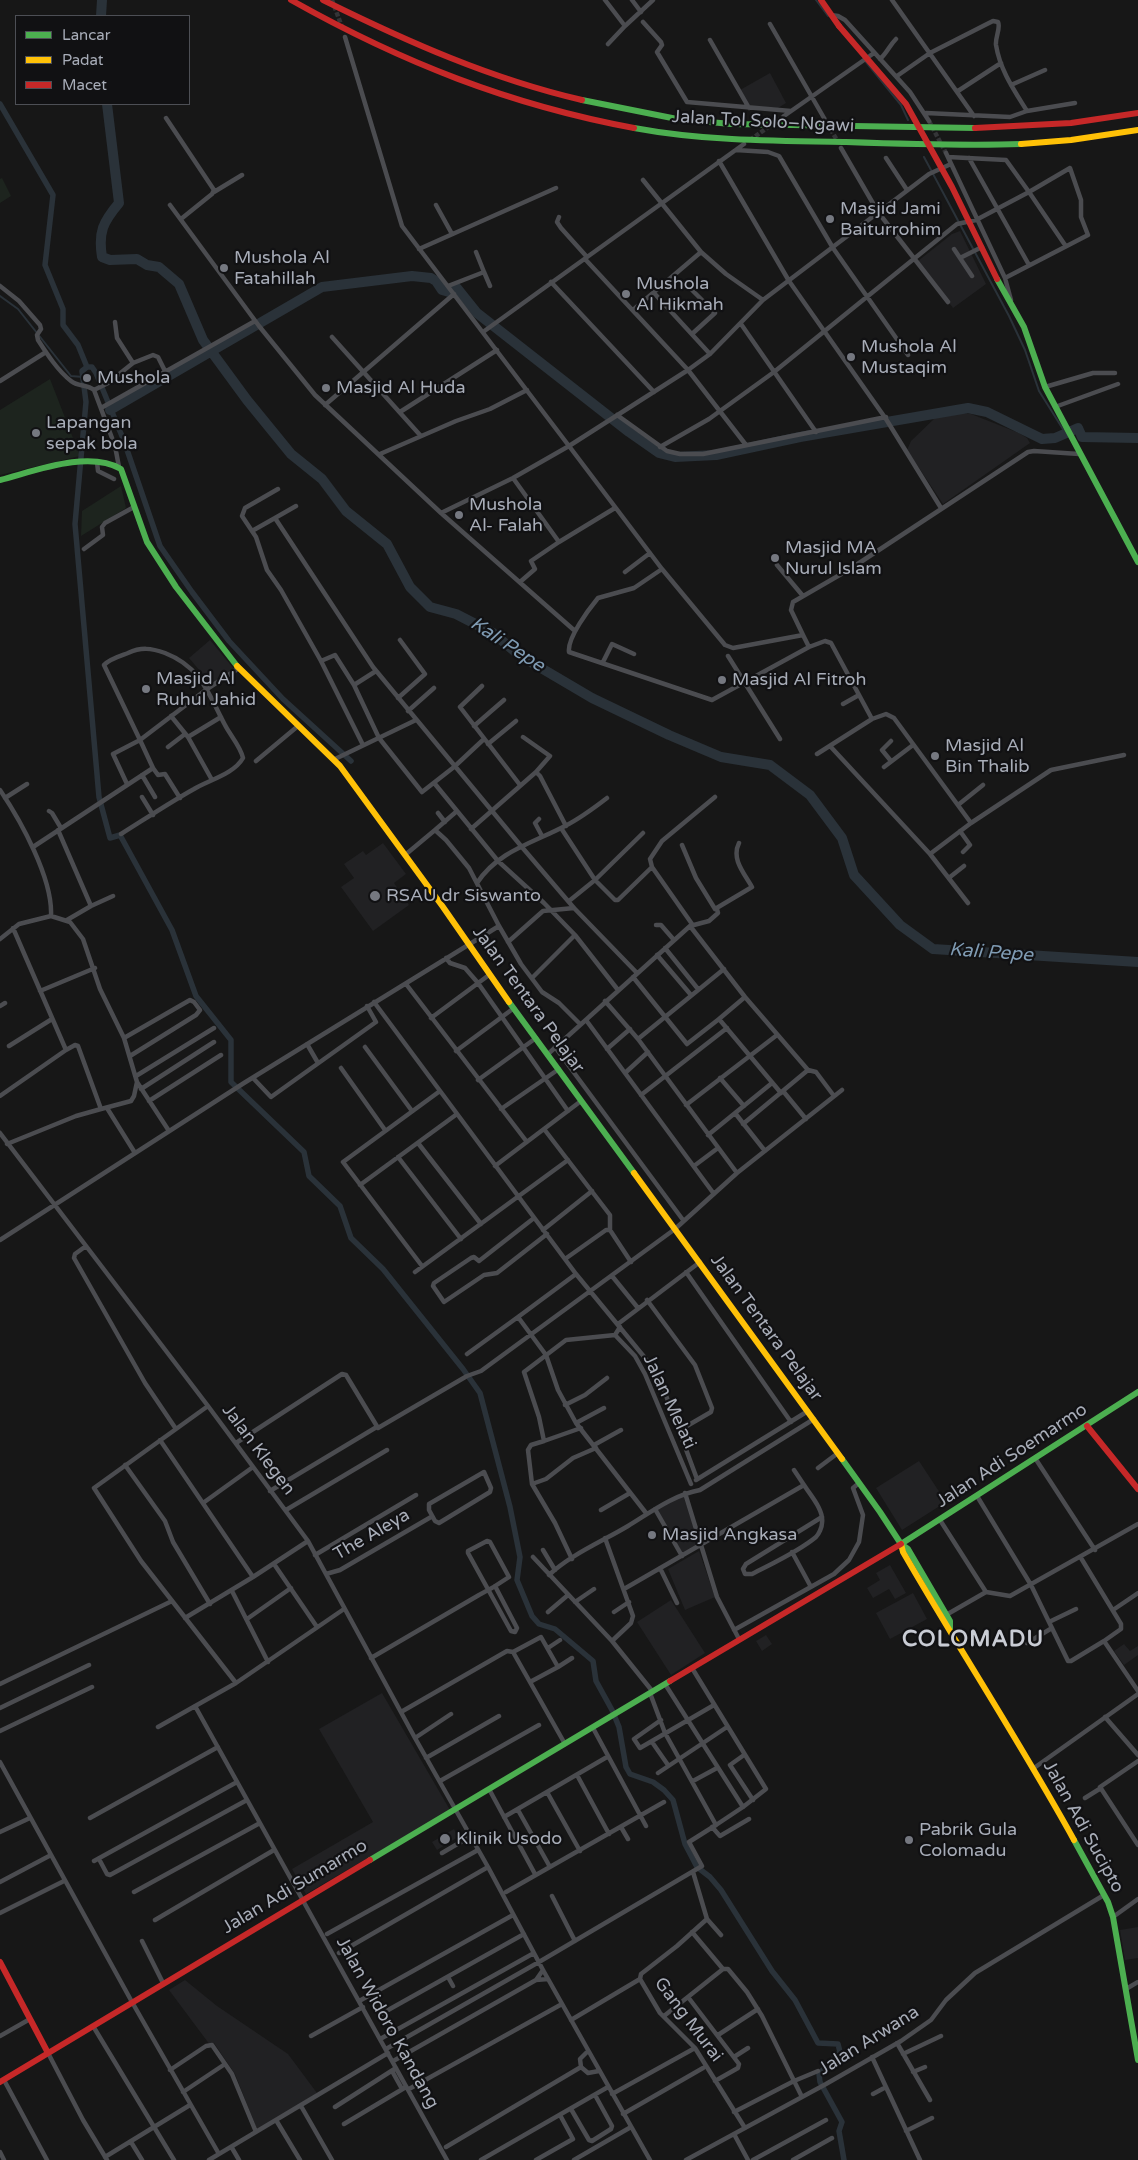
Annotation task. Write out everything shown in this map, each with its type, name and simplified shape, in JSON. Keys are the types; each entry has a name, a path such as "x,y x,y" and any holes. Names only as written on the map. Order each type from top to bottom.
{"main road":[{"name":"Jalan Tol Solo–Ngawi","path":"291,0 381,48 457,80 502,96 568,114 653,131 705,138 920,145 1027,144 1138,130"},
{"name":"Jalan Tol Solo–Ngawi","path":"323,0 378,29 496,77 549,93 614,108 668,117 730,124 926,129 1021,128 1078,123 1138,113"},
{"path":"821,0 839,26 896,90 906,104 952,187 997,279 1027,334 1045,387 1138,562"},
{"path":"0,480 76,462 110,462 119,467"},
{"name":"Jalan Tentara Pelajar","path":"119,467 124,474 147,542 159,563 191,608 239,668 298,726 340,756 405,855 489,975 700,1262 880,1512"},
{"name":"Jalan Adi Soemarmo","path":"739,1639 940,1520 1138,1392"},
{"path":"1087,1426 1138,1489"},
{"name":"Jalan Adi Sucipto","path":"880,1512 901,1544 903,1552 945,1624 950,1629 1034,1768 1104,1894 1113,1917 1138,2060"},
{"name":"Jalan Adi Sucipto","path":"901,1544 908,1549 950,1622 950,1629"},
{"name":"Jalan Adi Sumarmo","path":"2,2081 185,1969 566,1745 739,1639"},
{"path":"0,1962 48,2053"}],"street":[{"path":"605,0 625,26"},
{"path":"632,0 641,12"},
{"path":"608,44 654,0"},
{"path":"892,0 974,116"},
{"path":"831,15 845,20 897,76 926,113 929,120"},
{"path":"897,76 930,53 984,24 995,21 999,23 996,40 1001,63 1011,85 1027,111"},
{"path":"643,22 661,42 662,45 657,52 687,102 791,111"},
{"path":"770,24 824,118"},
{"path":"345,37 402,226 615,508 662,568 729,647 803,635"},
{"path":"880,59 887,53 890,45 896,39"},
{"path":"710,40 750,108"},
{"path":"784,116 874,52"},
{"path":"958,91 1001,63"},
{"path":"1011,85 1045,70"},
{"path":"926,113 1010,117 1027,111 1075,103"},
{"path":"166,118 212,186 214,192"},
{"path":"483,332 744,144"},
{"path":"841,148 878,212 948,302"},
{"path":"735,150 768,152 779,156 834,248 908,355"},
{"path":"1013,307 1005,278 947,155 1006,160 1065,245"},
{"path":"886,158 908,190"},
{"path":"969,158 1029,265"},
{"path":"719,161 789,281 826,330 886,418 941,508"},
{"path":"441,513 513,478 569,446 688,370 710,354 764,300 929,174 951,164"},
{"path":"660,447 694,429 774,372 960,223 976,220 1070,168 1080,200 1081,217 1088,235 1065,245 1005,278"},
{"path":"181,219 214,192 242,174"},
{"path":"642,180 701,252 726,274 764,300"},
{"path":"419,249 556,188"},
{"path":"170,205 301,379 441,513 575,631"},
{"path":"436,205 452,234"},
{"path":"559,217 558,222 561,228 688,370 721,410 746,445"},
{"path":"960,258 988,245"},
{"path":"954,249 972,276"},
{"path":"476,252 490,286"},
{"path":"633,310 701,252"},
{"path":"449,287 484,272"},
{"path":"551,282 654,392"},
{"path":"0,286 14,296 40,325 38,340 71,382 95,389 102,387 132,362 154,354 158,357 165,371"},
{"path":"691,289 715,313 692,334"},
{"path":"325,404 454,293"},
{"path":"654,293 710,354"},
{"path":"115,322 117,338 132,362"},
{"path":"104,407 219,341 257,323"},
{"path":"741,324 816,432"},
{"path":"332,336 420,435"},
{"path":"400,412 497,350"},
{"path":"0,381 46,352"},
{"path":"1045,387 1093,373 1115,373"},
{"path":"1055,407 1118,384"},
{"path":"95,389 104,407 119,467"},
{"path":"380,454 456,420 490,410 527,390"},
{"path":"615,417 660,447 680,454 698,454 886,418"},
{"path":"809,647 791,606 793,602 850,568 1028,452 1079,454"},
{"path":"97,462 98,471 114,479"},
{"path":"513,478 559,542"},
{"path":"278,489 243,511 242,516 263,554 267,570 281,590 321,660 362,745"},
{"path":"252,531 296,506"},
{"path":"84,549 103,535 102,527 105,523 134,507"},
{"path":"520,582 535,569 531,561 615,508"},
{"path":"276,518 376,671 454,767 571,904 638,973"},
{"path":"625,572 650,553"},
{"path":"777,565 803,596"},
{"path":"662,568 634,588 598,598 575,631 568,647 569,652 603,662 708,700 714,700 809,647 824,641 831,643 872,719"},
{"path":"398,698 425,674 400,640"},
{"path":"603,662 612,644 634,654"},
{"path":"121,834 153,815 180,798 195,788 240,763 243,758 207,689 186,663 163,652 138,648 106,663 104,667 153,768 158,775 165,774 180,798"},
{"path":"321,660 335,655 354,685 380,738 422,792 425,792 486,742 516,721"},
{"path":"728,656 780,738"},
{"path":"127,784 113,754 140,740 207,689 239,668"},
{"path":"354,685 376,671"},
{"path":"482,686 460,707 520,785"},
{"path":"408,711 434,688"},
{"path":"843,704 859,695"},
{"path":"474,726 504,700"},
{"path":"817,754 872,719 881,715 890,715 971,823"},
{"path":"171,716 187,736 212,780"},
{"path":"168,747 221,718"},
{"path":"340,756 416,720"},
{"path":"256,761 298,726"},
{"path":"471,829 536,772 550,756 523,738"},
{"path":"891,741 882,750 891,761"},
{"path":"884,767 913,744"},
{"path":"830,746 930,854 950,877 968,903"},
{"path":"930,854 971,823 1051,770 1124,755"},
{"path":"32,847 153,768"},
{"path":"536,772 540,776 566,826"},
{"path":"142,775 156,797"},
{"path":"5,798 27,784"},
{"path":"435,784 498,861 575,935 618,990"},
{"path":"958,805 983,785"},
{"path":"0,790 26,832 50,896 51,916"},
{"path":"142,797 153,815"},
{"path":"715,797 658,846 650,859 652,867 689,922 745,997 808,1070 816,1072 834,1096"},
{"path":"480,878 498,861 521,846 566,826 607,798"},
{"path":"49,811 52,813 91,906"},
{"path":"405,855 457,811"},
{"path":"438,813 445,822"},
{"path":"539,819 535,823 542,836"},
{"path":"560,828 595,880 617,901 652,867"},
{"path":"435,830 480,878 498,926 542,992 559,1003 580,1024"},
{"path":"960,831 970,845 964,852"},
{"path":"508,942 543,911 548,908 571,904 643,834"},
{"path":"717,909 752,887 736,857 736,849 739,843"},
{"path":"682,845 711,906 717,909"},
{"path":"950,877 964,866"},
{"path":"67,920 113,896"},
{"path":"548,1054 674,940 689,922 712,919 718,913 717,909"},
{"path":"0,939 13,928 51,916 67,920 79,931 95,968 100,988 124,1038 136,1076 132,1100 72,1117 7,1144"},
{"path":"656,925 660,925 674,940"},
{"path":"0,1240 367,1006 406,984 498,926"},
{"path":"13,928 66,1050"},
{"path":"532,978 575,935"},
{"path":"665,948 698,989"},
{"path":"657,955 691,995"},
{"path":"446,958 450,963 465,968 478,984 568,1111"},
{"path":"40,991 95,968"},
{"path":"638,1039 724,969"},
{"path":"432,1018 489,975"},
{"path":"632,977 694,1053"},
{"path":"406,984 527,1142"},
{"path":"687,1044 745,997"},
{"path":"124,1038 190,1000 200,1010 196,1015 130,1056"},
{"path":"605,1001 638,1039 738,1173"},
{"path":"374,1002 576,1274 656,1372 680,1430 697,1479"},
{"path":"253,1078 271,1097 376,1022 367,1006"},
{"path":"456,1050 514,1008"},
{"path":"9,1046 52,1019"},
{"path":"719,1019 772,1083 806,1119"},
{"path":"586,1020 714,1194"},
{"path":"136,1076 214,1028"},
{"path":"641,1095 727,1028"},
{"path":"607,1049 630,1029"},
{"path":"686,1105 777,1035"},
{"path":"478,1080 536,1038"},
{"path":"141,1089 214,1042"},
{"path":"307,1044 318,1063"},
{"path":"0,1096 75,1045 78,1046 101,1110"},
{"path":"365,1047 412,1111"},
{"path":"555,1047 683,1220"},
{"path":"625,1072 648,1052"},
{"path":"150,1101 221,1055"},
{"path":"340,1068 385,1130"},
{"path":"502,1109 559,1069"},
{"path":"744,1124 808,1070"},
{"path":"720,1078 744,1106"},
{"path":"136,1082 169,1131"},
{"path":"708,1135 772,1083"},
{"path":"236,1444 342,1374 346,1375 378,1428 481,1371 675,1229 738,1173 842,1090"},
{"path":"422,1266 343,1161 440,1091"},
{"path":"495,1166 581,1100"},
{"path":"108,1108 135,1153"},
{"path":"735,1113 765,1151"},
{"path":"360,1185 456,1114"},
{"path":"544,1129 610,1216 610,1230 631,1262"},
{"name":"Jalan Klegen","path":"0,1133 208,1406 308,1541 414,1738 471,1836 543,1970 650,2160"},
{"path":"418,1143 481,1224"},
{"path":"694,1166 718,1148"},
{"path":"398,1157 460,1239"},
{"path":"415,1272 568,1160"},
{"path":"534,1218 479,1261 474,1257 471,1258 434,1283 444,1302 484,1275 497,1273 592,1191"},
{"path":"668,1220 677,1212"},
{"path":"565,1259 606,1230 610,1230"},
{"path":"86,1246 75,1254 74,1258 145,1383 176,1430"},
{"path":"544,1442 534,1400 524,1374 566,1340 615,1335 619,1326 647,1300 700,1262"},
{"path":"686,1272 791,1422"},
{"path":"467,1354 576,1274"},
{"path":"612,1276 638,1308"},
{"path":"647,1300 695,1365 712,1408 710,1412 680,1430"},
{"path":"518,1317 546,1355 565,1405 576,1423 646,1513"},
{"name":"Jalan Melati","path":"615,1335 640,1364 691,1484"},
{"path":"565,1405 585,1395 607,1378"},
{"path":"208,1406 94,1487 94,1489 141,1561 236,1683"},
{"path":"576,1423 604,1408"},
{"path":"739,1639 717,1597 687,1492 691,1484 697,1479 808,1411"},
{"path":"549,1576 555,1570 646,1513 687,1492 700,1490 814,1419"},
{"path":"270,1491 375,1428"},
{"path":"572,1559 555,1523 532,1484 528,1450 531,1445 580,1428"},
{"path":"532,1484 546,1479 573,1458 621,1430"},
{"path":"160,1440 253,1578"},
{"path":"286,1510 387,1450"},
{"path":"818,1468 838,1453"},
{"path":"1035,1458 1095,1550"},
{"path":"125,1465 165,1521 173,1542 210,1604"},
{"path":"203,1503 253,1467"},
{"path":"794,1470 820,1510 822,1517 822,1523 817,1536 752,1574 747,1575 744,1572 743,1569 746,1564 822,1517"},
{"name":"The Aleya","path":"482,1473 486,1474 492,1488 490,1492 439,1522 435,1521 432,1516 428,1504 482,1473"},
{"path":"734,1630 839,1570 852,1556 859,1542 862,1526 863,1515 854,1488 859,1483"},
{"path":"624,1589 804,1485"},
{"path":"601,1510 630,1493"},
{"path":"315,1555 416,1495"},
{"path":"977,1496 1031,1584 1070,1662 1122,1627 1081,1558"},
{"path":"655,1509 682,1556"},
{"name":"The Aleya","path":"326,1574 340,1570 432,1516"},
{"path":"940,1520 986,1592 1006,1597 1081,1558 1138,1524"},
{"path":"605,1538 629,1602 633,1620 612,1641"},
{"path":"185,1618 253,1578 308,1541"},
{"path":"371,1658 488,1590 507,1579 509,1575 490,1542 487,1541 468,1553 488,1590 514,1632 517,1628 495,1586"},
{"path":"543,1550 555,1570"},
{"path":"792,1552 811,1587"},
{"path":"533,1557 612,1641 652,1692 665,1733 693,1781 720,1836 749,1819"},
{"path":"274,1564 317,1627"},
{"path":"660,1568 677,1603"},
{"path":"247,1619 291,1588"},
{"path":"575,1602 594,1589"},
{"path":"232,1591 268,1662"},
{"path":"946,1615 986,1592"},
{"path":"1113,1610 1138,1593"},
{"path":"548,1612 568,1595"},
{"path":"0,1684 172,1601"},
{"path":"614,1612 629,1602"},
{"path":"158,1727 236,1683 344,1609"},
{"path":"1049,1622 1076,1609"},
{"path":"1027,1643 1052,1628"},
{"path":"401,1712 507,1652 513,1652 541,1637 558,1667"},
{"path":"548,1648 560,1640"},
{"path":"1034,1768 1138,1693 1104,1640"},
{"path":"513,1652 566,1745"},
{"path":"530,1682 572,1658"},
{"path":"0,1708 89,1665"},
{"path":"209,2160 328,2090 387,2051 702,1866 689,1842 743,1807 766,1789 692,1668"},
{"path":"665,1684 743,1807"},
{"path":"0,1731 92,1687"},
{"path":"661,1720 634,1740 641,1749 714,1705"},
{"name":"Jalan Widoro Kandang","path":"195,1706 387,2051 394,2070 447,2160"},
{"path":"414,1738 451,1714"},
{"path":"426,1758 498,1716"},
{"path":"1105,1717 1136,1749 1138,1755"},
{"path":"440,1781 539,1725"},
{"path":"658,1773 727,1727"},
{"path":"593,1728 646,1826"},
{"path":"652,1742 668,1765"},
{"path":"90,1818 218,1747"},
{"path":"744,1755 730,1764 753,1800"},
{"path":"504,1817 607,1757"},
{"path":"1085,1798 1138,1761"},
{"path":"0,1762 64,1881 219,2154"},
{"path":"693,1781 717,1768"},
{"path":"577,1775 609,1834"},
{"path":"237,1782 96,1860 107,1874 110,1875 247,1800"},
{"path":"1101,1788 1138,1844"},
{"path":"489,1789 535,1874"},
{"path":"547,1792 580,1851"},
{"path":"506,1892 664,1802"},
{"path":"518,1810 550,1867"},
{"path":"0,1832 30,1818"},
{"path":"134,1892 260,1823"},
{"path":"621,1827 628,1839"},
{"path":"442,1853 471,1836"},
{"path":"155,1920 274,1850"},
{"path":"326,1934 478,1850"},
{"path":"0,1882 51,1856"},
{"path":"339,1953 488,1867"},
{"path":"694,1871 707,1920 721,1935"},
{"path":"0,1913 64,1881"},
{"name":"Jalan Arwana","path":"686,2160 819,2088 897,2043 931,2020 955,1991 975,1973 1104,1894"},
{"path":"552,1896 575,1941"},
{"path":"1113,1917 1138,1900"},
{"path":"361,2000 513,1915"},
{"path":"571,2020 640,1979 641,1974 646,1969 707,1920"},
{"path":"692,1932 723,1969 728,1969 758,2009 802,2097"},
{"path":"381,2014 524,1934"},
{"path":"142,1941 163,1983"},
{"path":"382,2038 534,1953"},
{"path":"664,2016 723,1969"},
{"path":"536,1980 543,1970"},
{"path":"448,1977 453,1986"},
{"path":"394,2060 536,1980 548,1979"},
{"name":"Gang Murai","path":"640,1979 664,2016 694,2048 745,2128"},
{"path":"1126,1989 1138,1982"},
{"path":"688,1997 739,2064 738,2068 715,2081"},
{"path":"344,2124 406,2088 562,2004"},
{"path":"311,2036 363,2008"},
{"path":"718,2035 758,2009"},
{"path":"0,2036 30,2019"},
{"path":"93,2026 174,2160"},
{"path":"903,2054 942,2036"},
{"path":"897,2043 930,2100"},
{"path":"170,2070 210,2044 212,2045 232,2074 256,2132"},
{"path":"612,2094 694,2048"},
{"path":"734,2057 748,2048"},
{"path":"588,2051 580,2059 581,2067 588,2073 599,2070"},
{"path":"48,2053 106,2159 190,2105"},
{"path":"872,2057 920,2160"},
{"path":"183,2092 226,2064"},
{"path":"446,2147 581,2067"},
{"path":"914,2072 925,2067"},
{"path":"623,2114 704,2068"},
{"path":"335,2107 394,2070"},
{"path":"734,2112 794,2081 818,2071"},
{"path":"2,2081 47,2160"},
{"path":"480,2160 608,2087"},
{"path":"874,2094 886,2087"},
{"path":"571,2109 589,2140 592,2141 611,2129 612,2126 595,2095"},
{"path":"301,2106 332,2160"},
{"path":"536,2160 573,2138 560,2115"},
{"path":"906,2131 932,2118"},
{"path":"276,2120 300,2160"},
{"path":"753,2160 826,2120"},
{"path":"574,2160 631,2127"},
{"path":"734,2134 748,2160"},
{"path":"793,2160 832,2138"},
{"path":"131,2142 142,2160"},
{"path":"232,2148 239,2160"},
{"path":"0,2152 4,2160"}],"shaded area":[{"path":"770,73 786,103 778,108 750,107 740,90"},
{"path":"2,178 11,196 0,203 0,179"},
{"path":"960,231 986,284 953,308 918,261 952,234"},
{"name":"Lapangan sepak bola","path":"50,379 80,456 0,475 0,410"},
{"path":"958,412 971,414 1019,433 1027,438 1030,443 943,504 907,450 911,441 935,418"},
{"path":"121,486 126,508 81,536 82,511"},
{"path":"210,640 234,669 211,684 189,658"},
{"name":"RSAU dr Siswanto","path":"383,843 406,874 394,883 409,905 373,931 341,887 354,878 344,864 363,851 366,855"},
{"path":"919,1461 946,1502 902,1530 876,1488"},
{"path":"683,1495 699,1544 683,1554 657,1510"},
{"path":"699,1551 715,1597 685,1610 668,1569"},
{"path":"890,1565 906,1593 895,1599 889,1589 873,1598 867,1588 880,1580 876,1573"},
{"path":"913,1593 927,1619 890,1639 876,1613"},
{"path":"671,1600 705,1653 671,1675 637,1622"},
{"path":"766,1635 772,1644 762,1651 756,1641"},
{"path":"1124,1644 1130,1651 1138,1646 1138,1655 1124,1665 1114,1651"},
{"path":"382,1693 450,1810 306,1894 292,1869 373,1822 319,1729"},
{"name":"Klinik Usodo","path":"454,1829 458,1837 437,1850 432,1842"},
{"path":"1138,1927 1138,1958 1125,1960 1120,1930"},
{"path":"185,1980 217,2006 288,2054 317,2093 258,2132 235,2074 214,2043 210,2045 169,1990"}],"waterway":[{"name":"Kali Pepe","path":"101,15 102,0"},
{"path":"816,0 828,16"},
{"path":"866,62 901,105 908,120"},
{"path":"0,104 53,195 45,265 63,309 63,325 78,345 87,367 92,367 96,373 124,441 160,546 229,641 283,699 351,761"},
{"name":"Kali Pepe","path":"107,105 119,203 109,216 101,234 102,257 110,260 137,259 147,265 159,267 179,284 203,340 247,400 291,454 322,479 346,511 387,544 410,587 430,607 456,614 493,633 519,655 592,698 669,735 721,757 770,765 810,795 842,838 854,875 900,925 933,949 1138,962"},
{"path":"924,157 1009,316 1025,350 1039,391 1066,434"},
{"path":"110,410 322,287 412,276 431,278 436,281 442,290 449,292 457,288 477,313 629,432 659,453 675,457 716,455 800,437 968,408 987,412 1042,439 1055,438 1078,428 1082,437 1138,438"},
{"path":"0,296 18,309 71,376 83,377"},
{"path":"87,367 82,371 86,402 75,524 99,797 110,838 120,835 172,930 196,996 231,1040 231,1082 304,1152 309,1176 340,1206 351,1238 383,1269 480,1393 510,1507 520,1557 517,1580 532,1616 539,1624 555,1629 593,1661 596,1681 619,1727 626,1767 630,1774 653,1782 673,1800 685,1844 697,1867 710,1877 721,1890 772,1971 795,2000 818,2043 838,2044 840,2052 819,2074 820,2082 842,2122 839,2131 844,2160"}],"tunnel":[{"path":"332,0 342,27"},
{"path":"750,140 784,116"},
{"path":"824,118 838,142"},
{"path":"929,121 946,153"}],"traffic: fast":[{"path":"582,100 677,119 731,124 975,128"},
{"path":"634,128 687,136 739,140 977,145 1021,144"},
{"path":"997,279 1024,327 1045,387 1138,562"},
{"path":"0,480 61,464 77,462 93,461 121,469 147,542 176,587 237,666"},
{"path":"509,1002 634,1173"},
{"path":"901,1544 1138,1392"},
{"path":"842,1459 880,1512"},
{"path":"880,1512 901,1544"},
{"path":"901,1544 908,1549 950,1621 950,1629"},
{"path":"370,1860 670,1681"},
{"path":"1074,1840 1108,1902 1113,1917 1138,2060"}],"traffic: slow":[{"path":"1021,144 1071,140 1138,130"},
{"path":"237,666 340,766 443,907 509,1002"},
{"path":"634,1173 842,1459"},
{"path":"901,1544 903,1552 1074,1840"}],"traffic: jam":[{"path":"291,0 374,43 457,79 544,107 634,128"},
{"path":"323,0 450,58 515,81 582,100"},
{"path":"821,0 839,26"},
{"path":"839,26 906,104 952,187 997,279"},
{"path":"975,128 1071,123 1138,113"},
{"path":"1087,1426 1138,1489"},
{"path":"670,1681 901,1544"},
{"path":"0,2082 370,1860"},
{"path":"0,1962 48,2053"}],"place":[{"name":"Masjid Jami Baiturrohim","path":"830,219"},
{"name":"Mushola Al Fatahillah","path":"224,268"},
{"name":"Mushola Al Hikmah","path":"626,294"},
{"name":"Mushola Al Mustaqim","path":"851,357"},
{"name":"Mushola","path":"87,378"},
{"name":"Masjid Al Huda","path":"326,388"},
{"name":"Lapangan sepak bola","path":"36,433"},
{"name":"Mushola Al- Falah","path":"459,515"},
{"name":"Masjid MA Nurul Islam","path":"775,558"},
{"name":"Masjid Al Fitroh","path":"722,680"},
{"name":"Masjid Al Ruhul Jahid","path":"146,689"},
{"name":"Masjid Al Bin Thalib","path":"935,756"},
{"name":"RSAU dr Siswanto","path":"375,896"},
{"name":"Masjid Angkasa","path":"652,1535"},
{"name":"Klinik Usodo","path":"445,1839"},
{"name":"Pabrik Gula Colomadu","path":"909,1840"}],"district":[{"name":"COLOMADU","path":"973,1640"}]}
